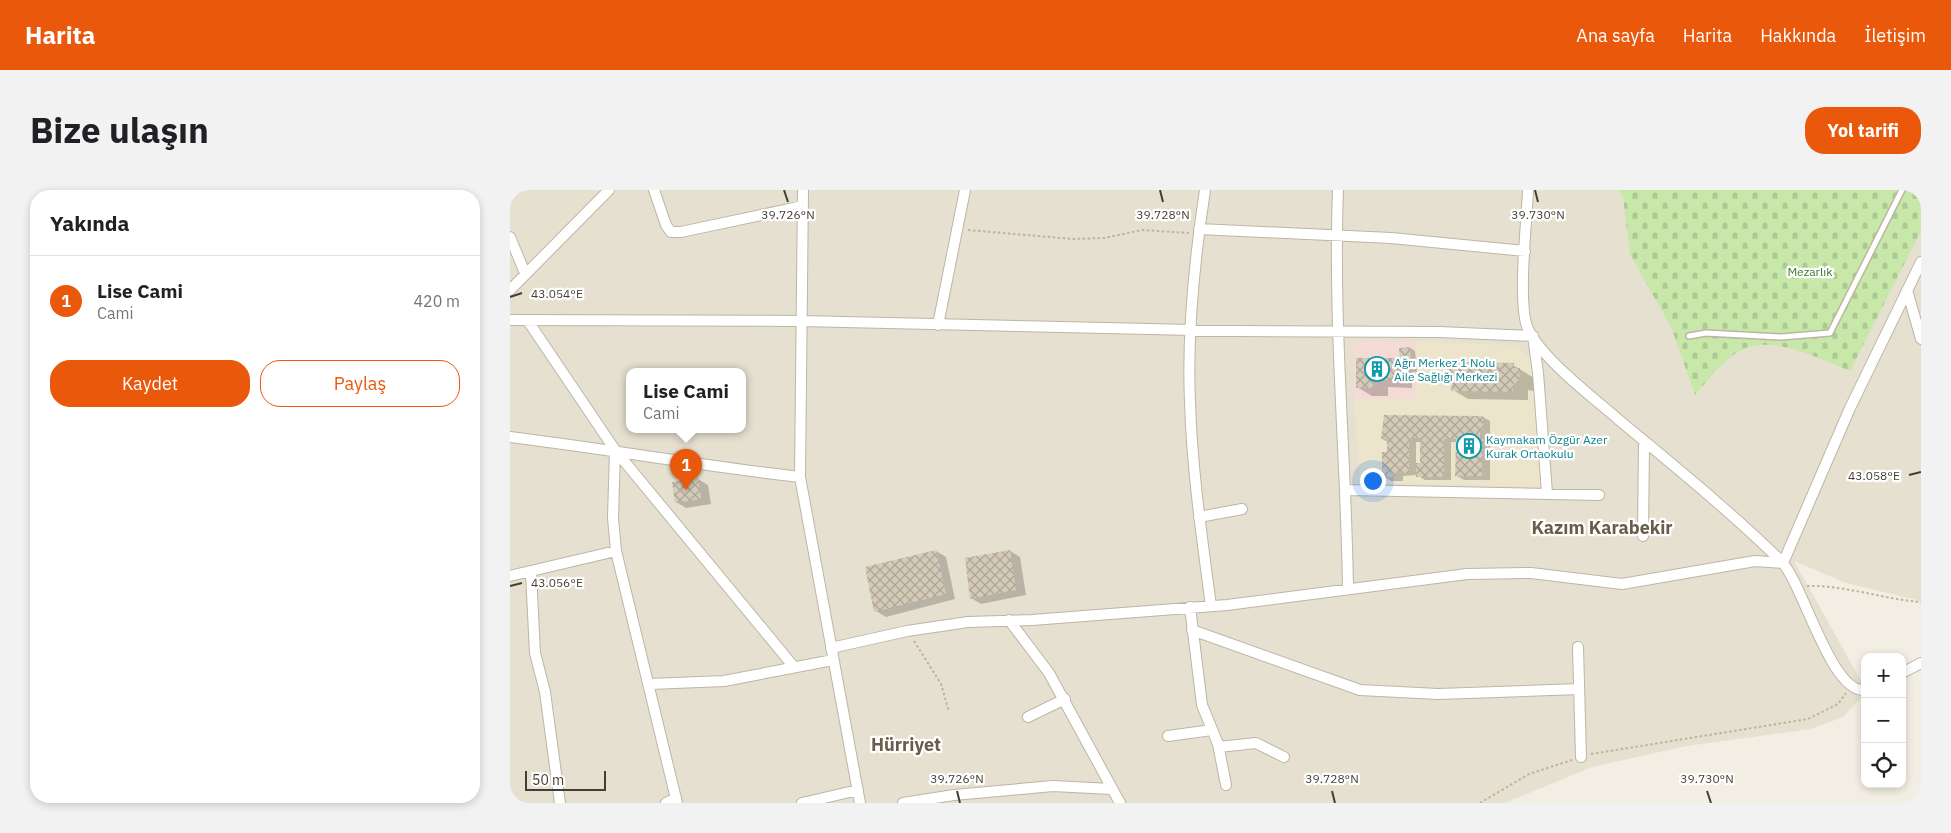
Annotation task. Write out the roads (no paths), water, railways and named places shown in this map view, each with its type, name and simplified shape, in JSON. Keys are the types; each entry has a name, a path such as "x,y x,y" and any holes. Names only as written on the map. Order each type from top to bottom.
{"street":[{"path":"510,290 609,190"},
{"path":"654,190 666,225 671,232 681,232 803,206"},
{"path":"803,190 800,477 860,803"},
{"path":"938,325 965,190"},
{"path":"1205,190 1199,231 1192,330 1190,401 1199,517 1211,606"},
{"path":"1338,190 1341,414 1347,490 1348,588"},
{"path":"1528,190 1524,300 1528,329 1566,375 1718,502 1783,563 1797,586 1831,660 1852,686 1861,691"},
{"path":"1199,231 1391,238 1525,252"},
{"path":"510,237 525,273"},
{"path":"1783,563 1850,408 1921,262"},
{"path":"1906,290 1921,339"},
{"path":"510,320 801,321 1192,330 1439,332 1533,336"},
{"path":"528,320 615,450 794,667"},
{"path":"1533,336 1538,373 1547,493"},
{"path":"510,437 615,450 708,466 800,477"},
{"path":"1642,536 1644,441"},
{"path":"615,450 614,518 616,551 650,684 676,800 666,803"},
{"path":"1347,490 1599,494"},
{"path":"1199,517 1242,508"},
{"path":"510,576 531,573 616,551"},
{"path":"831,648 907,631 968,622 1211,606 1467,574 1531,573 1622,584 1755,561 1783,563"},
{"path":"531,573 535,653 545,692 560,803"},
{"path":"1190,607 1202,705 1220,747 1226,785"},
{"path":"1009,620 1049,673 1120,803"},
{"path":"1192,630 1360,690 1438,694 1579,689"},
{"path":"1578,647 1581,757"},
{"path":"650,684 724,680 833,660"},
{"path":"1906,670 1921,663"},
{"path":"1028,717 1064,700"},
{"path":"1168,736 1212,730"},
{"path":"1220,747 1256,743 1280,753 1284,757"},
{"path":"903,803 971,798 1054,786 1111,789"},
{"path":"802,803 858,790"}],"lane":[{"path":"1689,336 1706,333 1781,337 1830,333 1902,190"}],"place":[{"name":"Ağrı Merkez 1 Nolu Aile Sağlığı Merkezi","path":"1377,369"},
{"name":"Kaymakam Özgür Azer Kurak Ortaokulu","path":"1469,446"},
{"name":"Lise Cami","path":"686,490"}],"district":[{"name":"Kazım Karabekir","path":"1602,527"},
{"name":"Hürriyet","path":"906,744"}],"park label":[{"name":"Mezarlık","path":"1810,271"}]}
